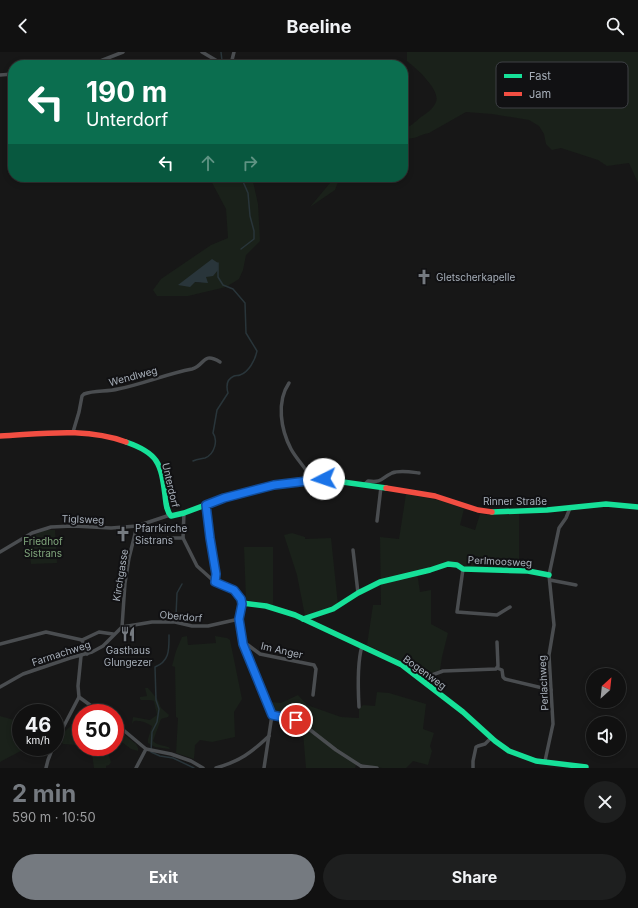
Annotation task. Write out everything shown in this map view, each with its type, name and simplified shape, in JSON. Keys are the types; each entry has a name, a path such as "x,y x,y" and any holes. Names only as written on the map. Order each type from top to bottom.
{"main road":[{"name":"Unterdorf","path":"0,436 90,432 110,436 136,445 151,454 157,461 167,512 170,516 184,513 224,498 274,485 312,480 331,480 381,487"},
{"name":"Rinner Straße","path":"381,487 440,497 488,512 547,510 606,504 638,507"},
{"name":"Perlmoosweg","path":"303,619 333,609 358,593 380,582 448,564 456,565 463,569 528,571 550,578"},
{"name":"Bogenweg","path":"242,603 266,606 303,619 402,665 459,708 506,750 518,756 550,763 586,767"}],"street":[{"path":"103,60 123,52"},
{"path":"202,52 216,60"},
{"name":"Wendlweg","path":"73,432 80,412 82,396 84,394 117,390 168,374 195,368 206,358 212,358 220,362"},
{"path":"289,383 283,396 283,429 291,450 308,471 312,480"},
{"path":"365,484 368,481 382,480 395,472 419,473"},
{"path":"377,521 381,487"},
{"path":"206,505 216,574 215,582"},
{"name":"Perlachweg","path":"544,761 553,724 549,652 554,625 550,578 559,528 566,518 570,508"},
{"name":"Unterdorf","path":"184,513 183,538 191,552 195,564 215,582 236,592 240,596 242,603"},
{"name":"Tiglsweg","path":"0,552 32,533 51,527 73,526 111,528 137,526 170,516"},
{"name":"Kirchgasse","path":"122,627 129,558 137,526"},
{"path":"135,538 183,538"},
{"path":"353,550 358,593"},
{"path":"463,569 458,612 497,615 510,607"},
{"path":"550,578 576,585"},
{"path":"242,603 239,619 243,644 272,715 264,768"},
{"name":"Oberdorf","path":"122,627 146,622 175,622 192,626 208,626 239,619"},
{"name":"Farmachweg","path":"0,687 23,674 70,658 87,654 103,646 113,634 122,627"},
{"path":"0,644 46,632 82,640 99,632 113,634"},
{"path":"82,640 87,654"},
{"path":"497,642 497,668"},
{"name":"Im Anger","path":"243,644 248,645 260,654 314,665 316,668 313,695"},
{"path":"360,707 358,691 362,646"},
{"path":"64,726 79,697 78,686 82,656"},
{"path":"416,675 432,675 443,671 497,668 502,670 504,678 551,690"},
{"path":"79,697 89,704"},
{"path":"272,715 296,720 336,750 362,767 377,768"},
{"path":"124,731 146,749 171,754 191,761 203,768"},
{"path":"216,768 232,764 269,736"},
{"path":"473,768 475,748 485,744 491,738"},
{"path":"136,768 146,749"},
{"path":"46,768 50,756"}],"green space":[{"path":"407,52 638,52 638,183 629,163 607,166 598,160 561,148 552,150 546,144 544,134 539,126 529,120 492,114 466,112 429,133 415,138 408,138 408,127 430,111 436,102 437,97 431,85 407,60"},
{"path":"212,182 253,182 258,204 260,241 246,255 243,270 239,279 226,287 188,296 157,296 153,290 161,279 211,245 228,238 226,209","holes":["212,259 206,277 201,283 195,282 202,268"]},
{"path":"331,182 338,182 335,190 310,207"},
{"path":"406,494 442,501 464,509 460,525 475,530 480,514 490,515 519,513 519,569 466,567 458,564 417,572 420,592 431,590 431,624 448,633 440,670 432,673 417,673 404,663 367,645 373,605 381,605 380,537 399,539"},
{"name":"Friedhof Sistrans","path":"45,530 55,530 57,563 31,564 28,538"},
{"path":"292,533 305,537 305,539 331,538 338,605 305,616 297,575 284,535"},
{"path":"244,547 273,547 273,605 246,600"},
{"path":"187,636 188,645 216,643 215,636 230,640 242,699 234,712 235,737 212,742 200,740 195,745 194,759 176,753 178,718 176,717 175,667 172,666 182,637"},
{"path":"145,688 148,688 158,700 161,708 169,715 168,717 161,719 153,741 157,744 170,748 169,749 155,747 148,743 152,726 139,721 134,721 132,724 133,717 150,720 157,715 154,701 140,699 140,697 147,696"},
{"path":"377,692 389,693 426,704 423,729 434,733 430,746 432,751 428,765 413,761 406,768 382,768 357,763 355,768 306,768 303,733 294,718 274,712 271,702 281,703 298,695 307,705 341,717 359,718 359,709 363,705 375,706"},
{"path":"0,716 12,719 12,756 0,762"},
{"path":"72,725 72,745 64,744 64,732"},
{"path":"124,734 136,744 138,751 131,749 124,744"},
{"path":"92,756 109,756 111,762 106,766 106,768 94,768"}],"shaded area":[{"path":"212,259 218,263 218,270 213,276 206,277 208,283 195,282 190,287 178,285"}],"waterway":[{"path":"221,52 222,60"},
{"path":"241,249 254,239 248,193 243,182"},
{"path":"193,461 205,458 215,447 215,436 213,433 217,410 228,393 228,381 232,377 240,375 249,368 257,351 246,333 245,303 233,289 223,285 218,277 218,263"},
{"path":"176,615 177,593 182,584"},
{"path":"169,635 168,654 164,661 155,667 156,700 159,709 157,722 152,732 151,752 160,756 173,758 194,768"}],"traffic: fast":[{"path":"126,442 145,450 156,461 162,475 167,509 171,516 184,513 224,498 274,485 321,479 386,488"},
{"path":"492,512 547,510 606,504 638,507"},
{"path":"303,619 333,609 358,593 380,582 448,564 457,565 463,569 528,571 549,575"},
{"path":"242,603 266,606 295,615 402,665 463,712 495,741 509,751 536,761 586,767"}],"traffic: jam":[{"path":"0,436 79,433 111,437 126,442"},
{"path":"386,488 435,496 478,510 492,512"}],"place":[{"name":"Gletscherkapelle","path":"424,277"},
{"name":"Pfarrkirche Sistrans","path":"123,534"},
{"name":"Gasthaus Glungezer","path":"128,634"}],"route":[{"path":"296,720 272,715 267,701 258,684 243,644 239,619 242,604 240,596 234,590 215,582 216,574 206,505 224,498 274,485 324,479"}]}
